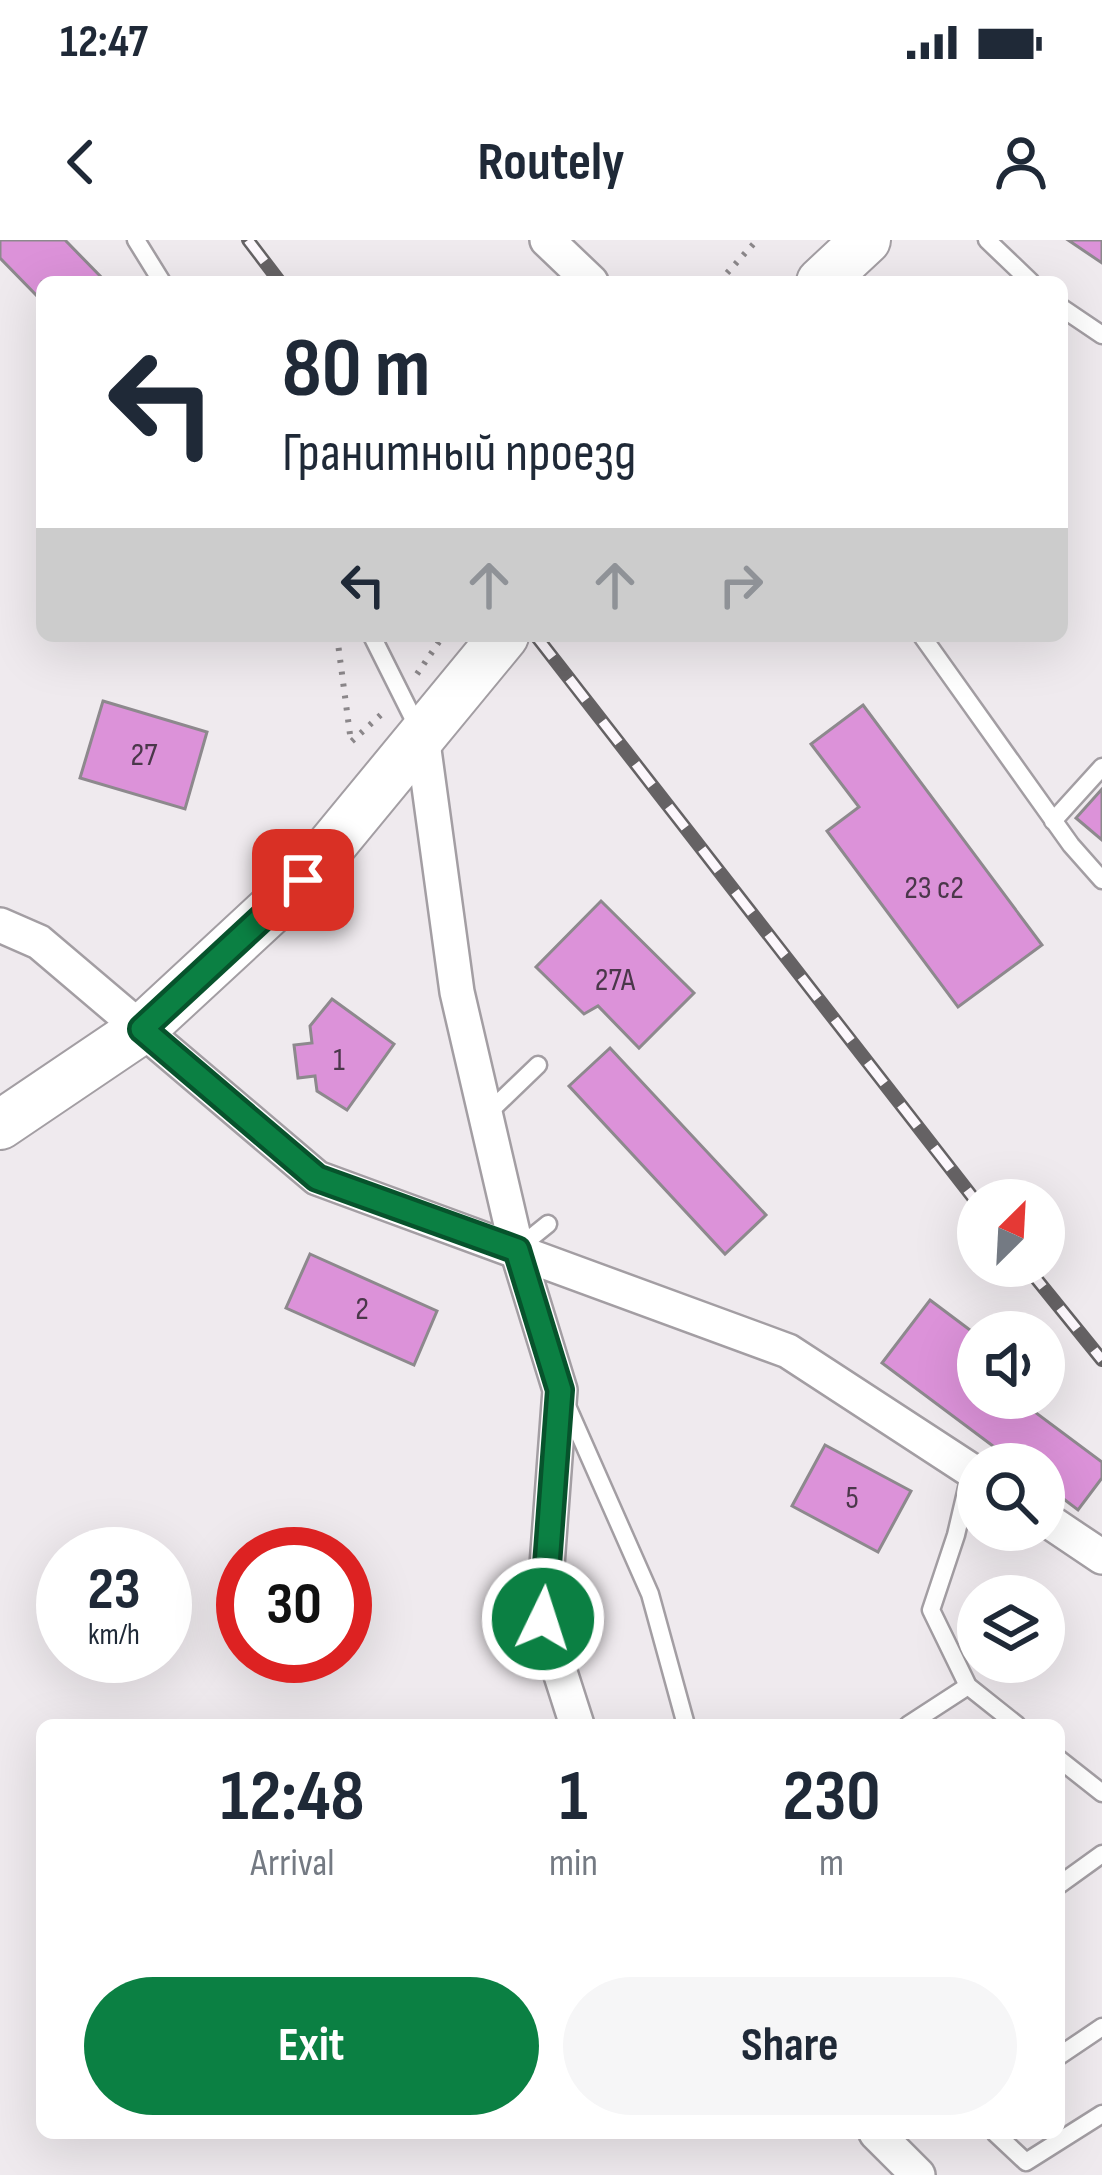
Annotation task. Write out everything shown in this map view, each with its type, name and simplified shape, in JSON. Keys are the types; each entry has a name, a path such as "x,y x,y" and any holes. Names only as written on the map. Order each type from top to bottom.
{"main road":[{"path":"827,276 866,240"},
{"path":"0,1125 142,1029 303,880 499,642"}],"street":[{"path":"548,240 585,276"},
{"path":"422,735 457,992 517,1250 560,1390 543,1619 575,1719"},
{"path":"0,925 39,942 317,1178 788,1352 957,1461"},
{"path":"1065,1532 1102,1557"},
{"path":"882,2139 918,2175"}],"lane":[{"path":"136,240 158,276"},
{"path":"987,240 1025,276"},
{"path":"1068,312 1102,335"},
{"path":"375,642 422,735"},
{"path":"926,642 1053,821 1102,880"},
{"path":"1053,821 1102,767"},
{"path":"486,1116 538,1064"},
{"path":"517,1250 548,1223"},
{"path":"560,1390 650,1594 684,1719"},
{"path":"957,1532 931,1610 968,1686 1009,1719"},
{"path":"917,1719 968,1686"},
{"path":"1065,1764 1102,1792"},
{"path":"1065,1881 1102,1854"},
{"path":"1065,2052 1102,2027"},
{"path":"1065,2137 1102,2114"},
{"path":"1001,2139 1026,2162 1062,2139"}],"path":[{"path":"725,276 758,240"}],"building":[{"path":"0,240 65,240 100,276 36,276 36,295 0,258"},
{"path":"1068,240 1102,240 1102,263"},
{"path":"103,701 207,732 185,809 80,778"},
{"path":"863,705 1042,945 958,1007 827,831 859,807 811,744"},
{"path":"1102,789 1102,840 1076,818"},
{"path":"601,901 694,993 639,1048 598,1006 584,1014 536,967"},
{"path":"332,999 394,1044 347,1110 317,1091 315,1076 298,1078 294,1045 312,1043 310,1026"},
{"path":"610,1048 766,1215 725,1254 569,1086"},
{"path":"310,1254 437,1311 414,1365 286,1308"},
{"path":"930,1300 957,1320 957,1419 1044,1419 1102,1462 1102,1478 1078,1510 1065,1500 1065,1443 989,1443 882,1363"},
{"path":"825,1445 911,1491 878,1552 792,1506"}],"railway":[{"path":"248,240 275,276"},
{"path":"541,642 959,1179"},
{"path":"1043,1287 1102,1360"}],"route":[{"path":"303,880 142,1029 317,1178 517,1250 560,1390 543,1619"}]}
